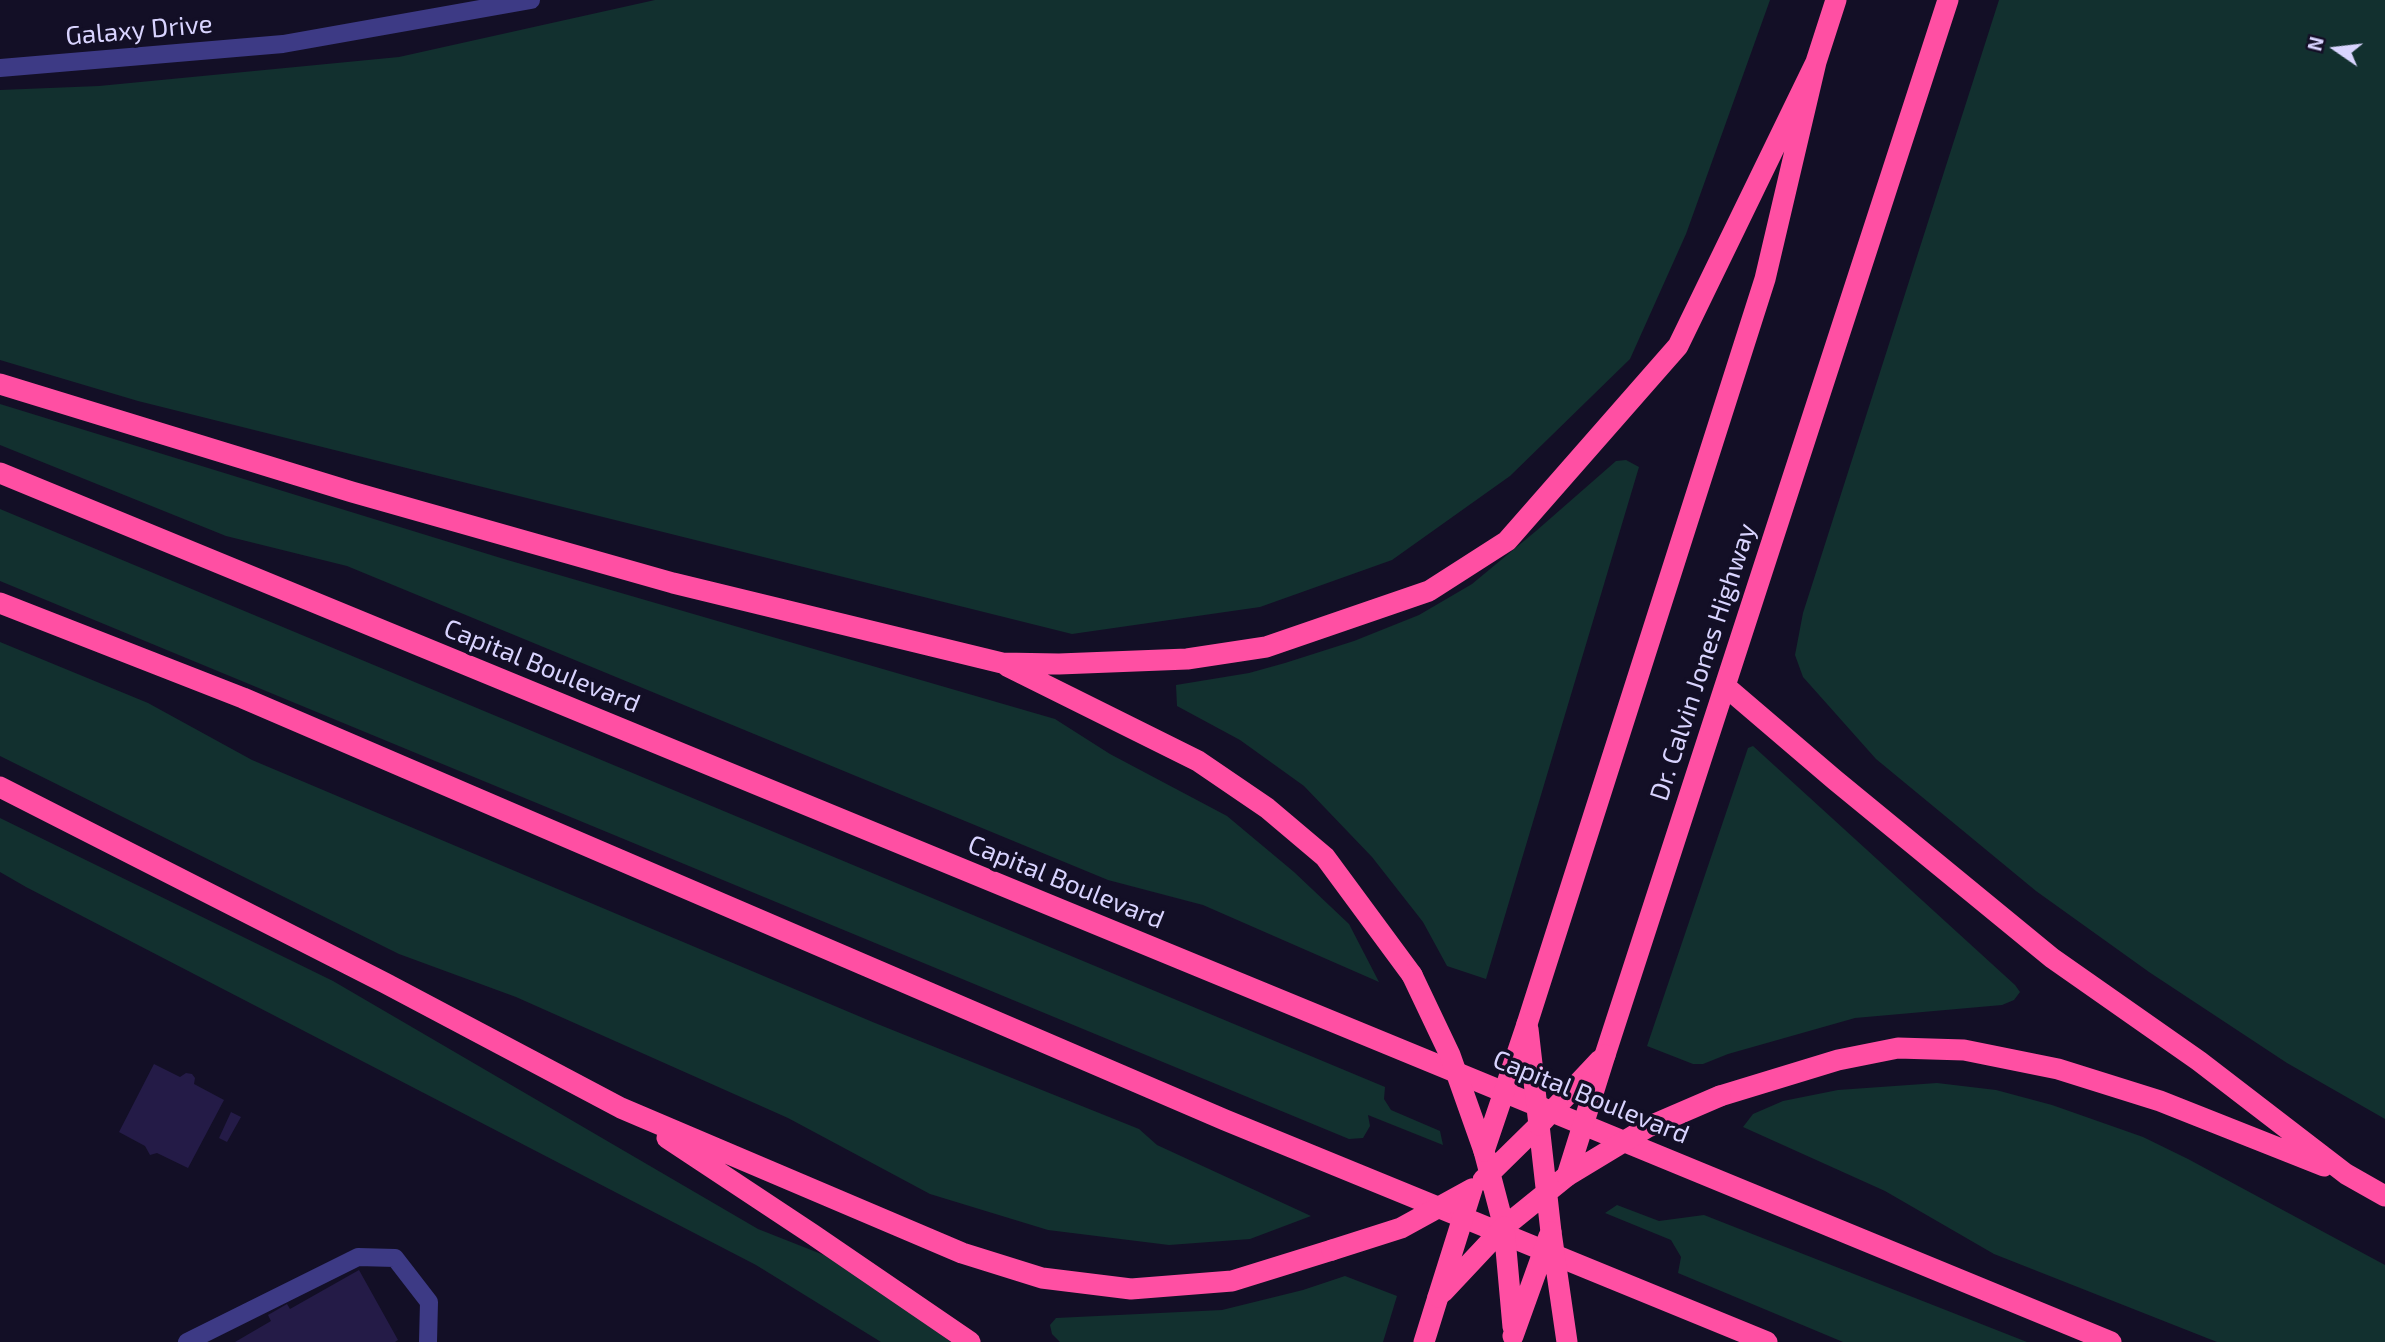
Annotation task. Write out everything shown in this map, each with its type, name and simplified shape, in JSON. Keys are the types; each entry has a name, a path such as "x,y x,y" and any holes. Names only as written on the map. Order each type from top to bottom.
{"highway":[{"path":"1424,1342 1765,279 1816,62 1836,0"},
{"name":"Dr. Calvin Jones Highway","path":"1512,1339 1551,1232 1605,1055 1948,0"},
{"path":"0,384 352,492 673,583 1002,663 1059,664 1187,659 1266,647 1429,591 1507,541 1678,346 1816,62"},
{"name":"Capital Boulevard","path":"0,473 2111,1342"},
{"path":"0,603 243,698 1224,1120 1767,1342"},
{"path":"1002,663 1198,761 1267,808 1325,857 1412,975 1451,1055 1484,1151 1504,1227 1512,1339"},
{"path":"1725,686 1845,789 2053,958 2199,1060 2346,1174"},
{"path":"0,787 621,1108 962,1253 1042,1278 1132,1289 1233,1281 1401,1228 1472,1189 1490,1174 1605,1055"},
{"path":"1527,1024 1546,1194 1567,1342"},
{"path":"1438,1297 1504,1227 1567,1177 1648,1127 1720,1096 1839,1060 1898,1048 1964,1050 2058,1069 2160,1101 2346,1174 2385,1196"},
{"path":"621,1108 970,1342"}],"street":[{"name":"Galaxy Drive","path":"0,68 283,44 531,0"},
{"path":"187,1342 358,1257 395,1258 429,1302 428,1342"}],"green space":[{"path":"655,0 1770,0 1686,234 1630,359 1510,476 1392,560 1260,607 1072,634 138,401 0,360 0,90 99,86 399,57"},
{"path":"1999,0 2385,0 2385,1119 2287,1063 2149,972 2036,891 1876,759 1803,677 1795,655 1803,613"},
{"path":"0,404 504,559 1055,719 1110,754 1227,816 1294,872 1349,924 1379,982 1203,905 1108,880 347,566 226,536 0,445"},
{"path":"1626,460 1639,467 1486,979 1447,966 1423,922 1372,857 1304,786 1240,740 1177,706 1176,685 1249,673 1285,663 1354,641 1419,615 1472,584 1616,461"},
{"path":"0,509 1385,1087 1384,1099 1391,1110 1440,1131 1443,1145 1368,1115 1370,1126 1363,1138 1349,1139 0,581"},
{"path":"0,642 148,703 252,760 875,1023 1139,1129 1157,1145 1311,1216 1250,1239 1169,1245 1048,1230 930,1194 788,1118 516,997 399,954 0,756"},
{"path":"1753,746 2015,985 2020,992 2014,1000 2002,1005 1855,1018 1728,1054 1703,1064 1693,1064 1647,1046 1748,748"},
{"path":"0,818 333,981 758,1229 834,1259 951,1342 881,1342 756,1265 26,887 0,872"},
{"path":"1937,1083 1996,1090 2052,1105 2143,1137 2385,1265 2385,1342 2217,1342 1994,1254 1885,1191 1743,1127 1753,1114 1783,1101 1838,1090"},
{"path":"1617,1205 1659,1221 1704,1215 2027,1342 1843,1342 1678,1273 1681,1257 1671,1240 1605,1213"},
{"path":"1345,1276 1397,1296 1383,1342 1060,1342 1052,1334 1050,1325 1056,1318 1222,1310 1303,1290"}],"building":[{"path":"154,1064 180,1077 186,1073 192,1074 195,1078 194,1084 224,1100 188,1168 157,1153 150,1155 145,1146 119,1132"},
{"path":"231,1112 241,1117 227,1142 219,1138"},
{"path":"359,1270 398,1340 395,1342 235,1342 271,1321 268,1315 287,1304 290,1309"}]}
